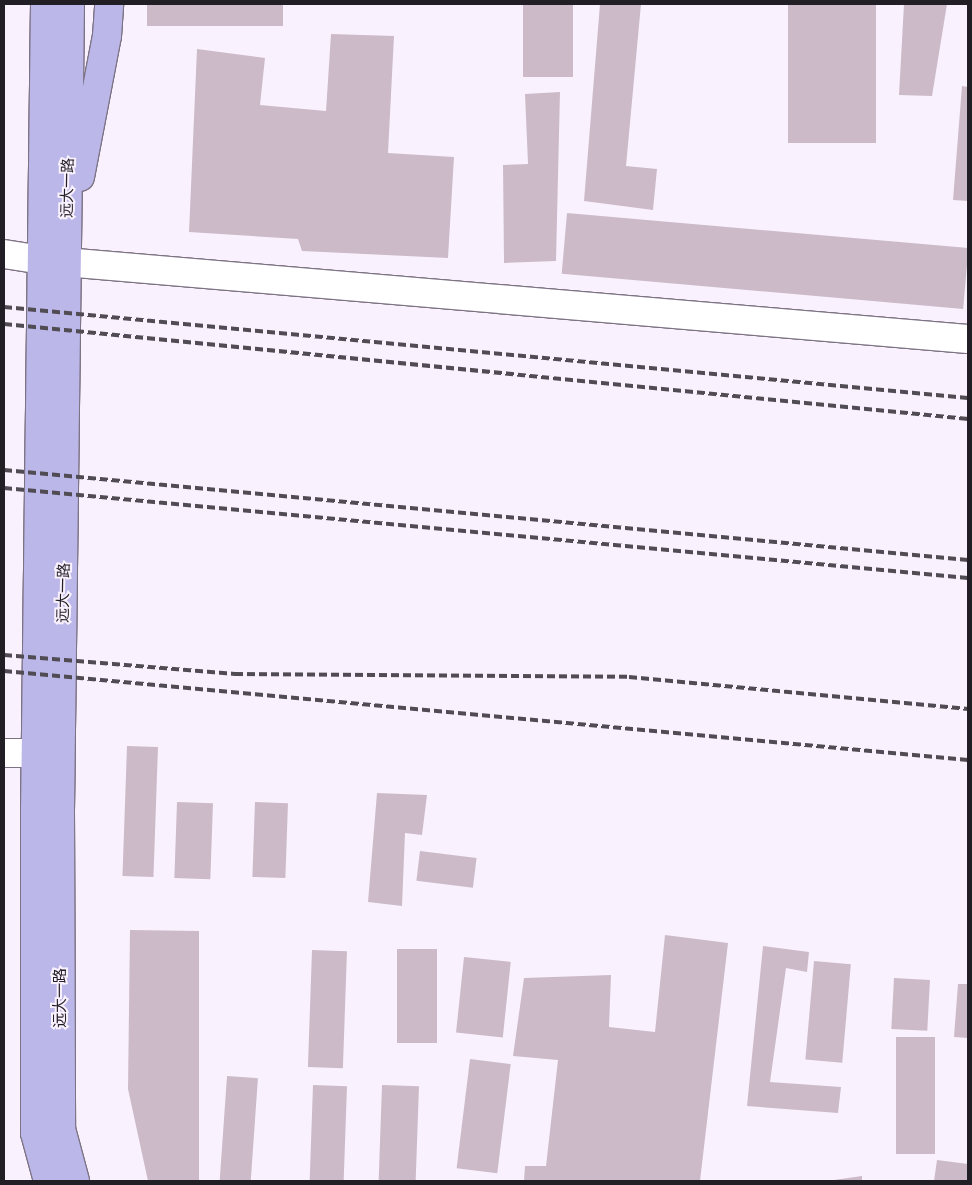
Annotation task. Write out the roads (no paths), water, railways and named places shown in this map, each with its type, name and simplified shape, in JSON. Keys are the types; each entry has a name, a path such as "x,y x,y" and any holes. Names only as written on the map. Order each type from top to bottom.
{"main road":[{"path":"35,4 44,81"},
{"name":"远大一路","path":"44,4 44,81 58,256 61,1129 75,1181"},
{"name":"远大一路","path":"48,1181 35,1133 36,753 58,256 67,180 70,4"},
{"path":"67,180 92,48 92,4"},
{"path":"58,256 107,36 109,4"}],"street":[{"path":"4,254 58,256 968,339"},
{"path":"4,752 36,753"}],"railway":[{"path":"4,307 968,398"},
{"path":"4,324 968,419"},
{"path":"4,470 968,560"},
{"path":"4,488 968,578"},
{"path":"4,655 235,674 629,677 968,709"},
{"path":"4,671 968,760"}]}
